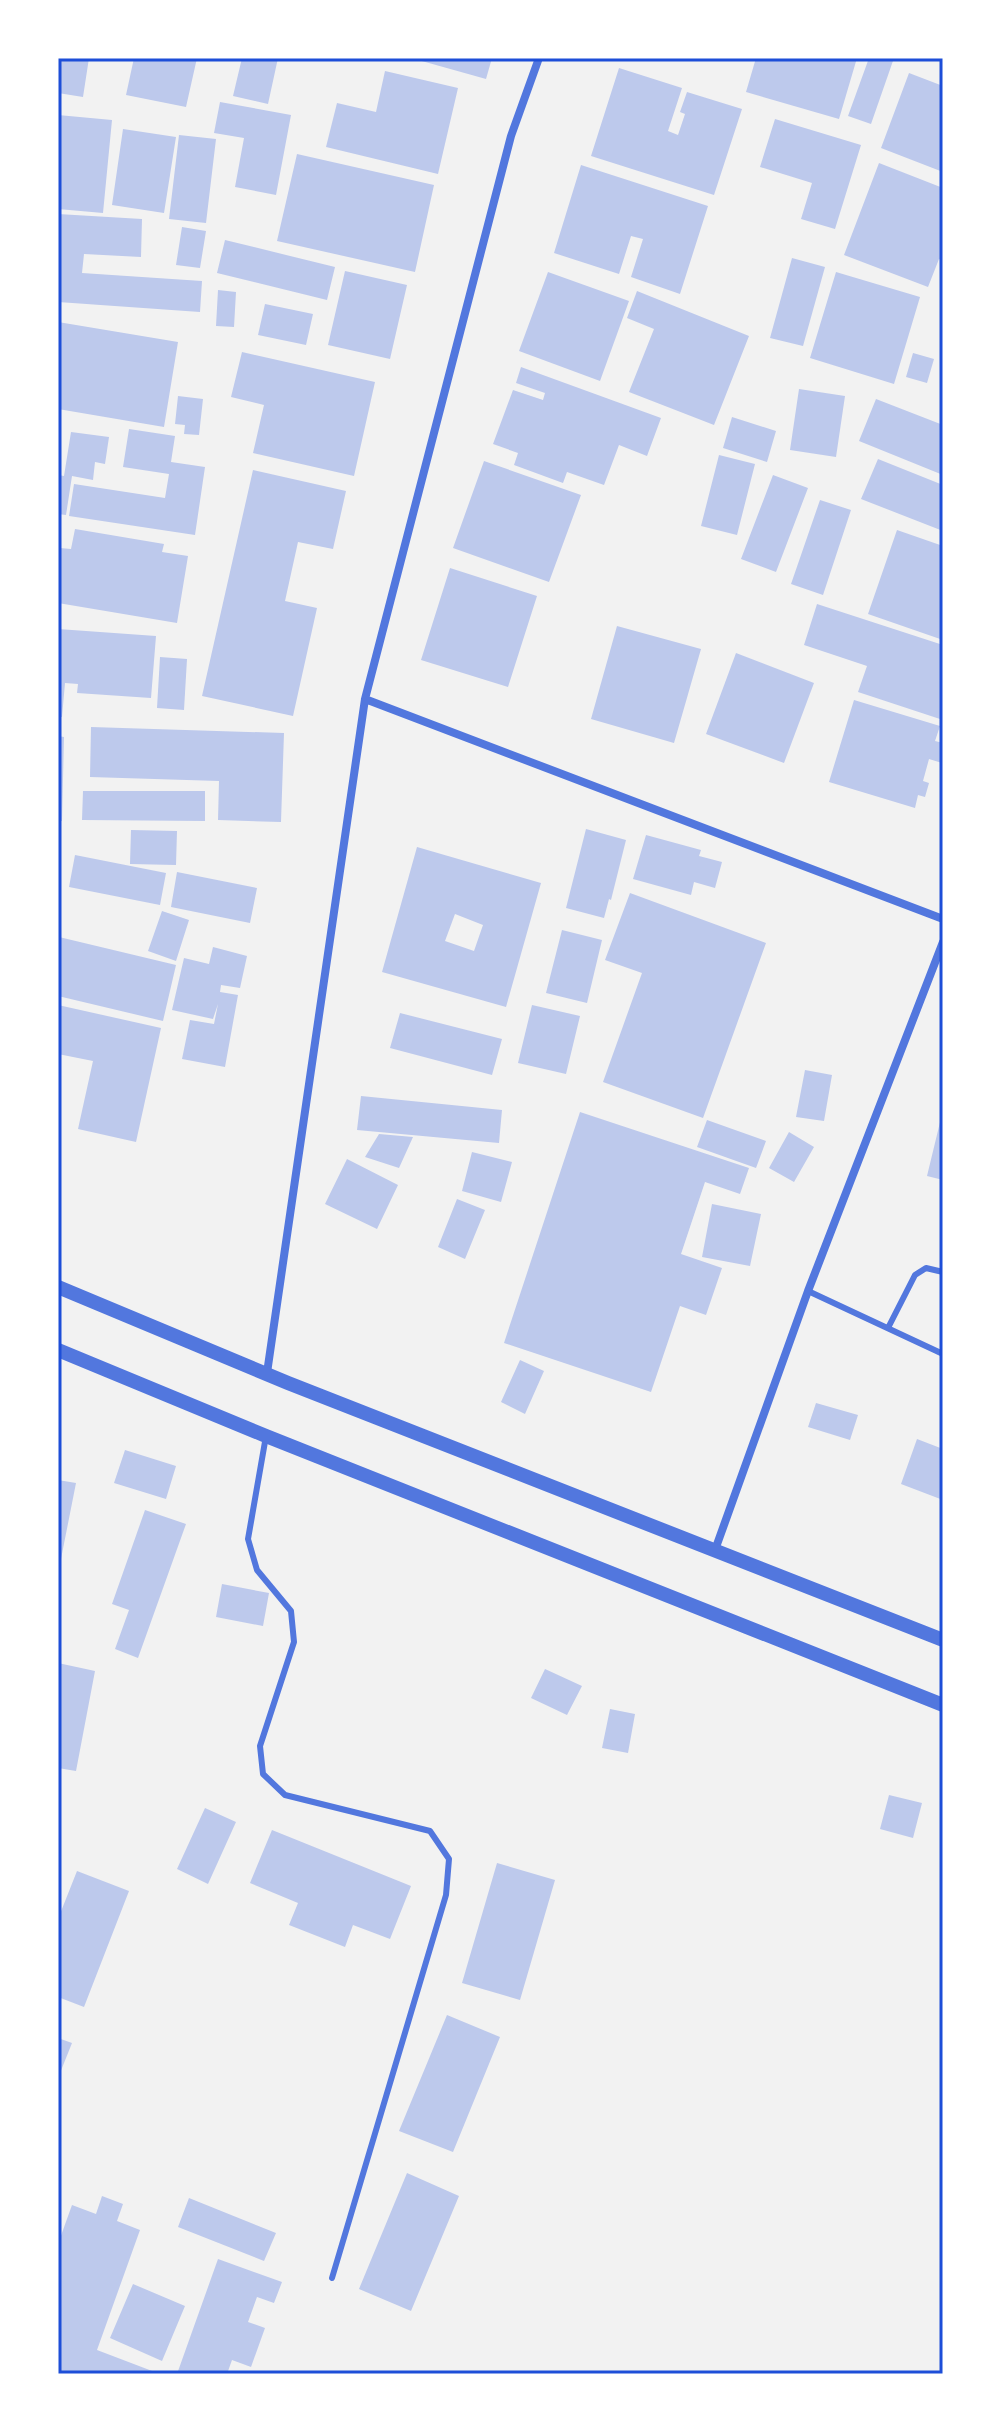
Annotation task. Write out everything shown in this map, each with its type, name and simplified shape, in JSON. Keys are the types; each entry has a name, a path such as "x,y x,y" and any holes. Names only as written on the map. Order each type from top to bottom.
{"street":[{"path":"267,1373 365,699 511,136 539,58"},
{"path":"365,699 943,919"},
{"path":"715,1550 808,1291 943,942"},
{"path":"58,1287 267,1373 943,1640"},
{"path":"58,1350 943,1705"}],"lane":[{"path":"888,1328 915,1275 926,1268 943,1272"},
{"path":"808,1291 943,1354"},
{"path":"266,1436 248,1539 257,1570 291,1611 294,1642 260,1746 263,1774 285,1795 430,1831 449,1859 446,1895 332,2278"}],"building":[{"path":"58,58 89,58 83,97 58,93"},
{"path":"134,58 197,58 186,107 126,95"},
{"path":"242,58 278,58 268,104 233,96"},
{"path":"411,58 492,58 486,79"},
{"path":"756,58 857,58 839,119 746,92"},
{"path":"869,58 894,58 871,124 848,116"},
{"path":"619,68 682,88 668,131 678,135 685,114 680,112 687,92 742,109 714,195 591,156"},
{"path":"385,71 458,88 438,174 326,147 337,103 376,112"},
{"path":"909,73 943,86 943,172 881,148"},
{"path":"220,102 291,115 276,195 235,187 244,138 214,133"},
{"path":"58,115 112,120 103,213 58,209"},
{"path":"775,119 861,145 835,229 801,219 812,183 760,167"},
{"path":"123,129 176,137 164,213 112,205"},
{"path":"179,135 216,139 206,223 169,219"},
{"path":"297,154 434,185 415,272 277,241"},
{"path":"879,163 943,188 943,261 939,259 928,287 844,255"},
{"path":"581,165 708,206 680,294 631,277 643,239 631,236 619,274 554,253"},
{"path":"58,214 142,219 141,257 84,254 82,273 202,281 200,312 58,302"},
{"path":"182,227 206,231 200,268 176,265"},
{"path":"225,240 335,267 327,300 217,273"},
{"path":"792,258 825,267 803,346 770,338"},
{"path":"345,271 407,285 390,359 328,345"},
{"path":"548,272 629,301 600,381 519,351"},
{"path":"836,272 920,297 894,384 810,358"},
{"path":"218,290 236,292 234,327 216,326"},
{"path":"637,291 749,336 714,425 629,392 654,329 627,318"},
{"path":"265,304 313,314 306,345 258,335"},
{"path":"58,322 178,342 164,427 58,409"},
{"path":"242,352 375,382 354,476 253,453 264,405 231,397"},
{"path":"913,353 934,359 927,383 906,377"},
{"path":"521,367 661,418 647,456 619,445 604,485 567,472 563,483 514,465 518,453 493,444 513,390 543,400 545,393 516,383"},
{"path":"799,389 845,396 836,457 790,450"},
{"path":"178,396 203,399 199,435 184,434 185,425 175,424"},
{"path":"876,399 943,425 943,475 859,441"},
{"path":"732,417 776,431 767,462 723,448"},
{"path":"129,429 175,436 171,462 205,467 195,535 69,516 74,484 165,498 169,474 123,467"},
{"path":"71,432 109,437 105,464 95,462 93,480 72,476 66,515 58,514 58,475 64,476"},
{"path":"719,455 755,464 737,535 701,526"},
{"path":"878,459 943,485 943,531 861,499"},
{"path":"484,461 581,495 549,582 453,548"},
{"path":"253,470 346,491 333,549 298,542 285,601 317,608 293,716 202,696"},
{"path":"773,475 808,488 776,572 741,559"},
{"path":"820,500 851,510 823,595 791,584"},
{"path":"75,529 164,544 162,552 188,556 177,623 58,603 60,548 71,549"},
{"path":"897,530 943,546 943,640 868,614"},
{"path":"450,568 537,596 508,687 421,660"},
{"path":"817,604 943,645 943,720 858,692 867,666 804,645"},
{"path":"617,626 701,649 674,743 591,719"},
{"path":"58,629 156,636 151,698 77,693 78,684 65,683 62,717 58,717"},
{"path":"736,653 814,683 784,763 706,734"},
{"path":"160,657 187,659 184,710 157,708"},
{"path":"854,700 940,726 935,741 943,743 943,762 929,759 923,781 929,783 925,797 918,795 915,808 829,782"},
{"path":"91,727 284,733 281,822 218,820 219,781 90,777"},
{"path":"58,736 64,737 62,821 58,821"},
{"path":"83,791 205,791 205,821 82,820"},
{"path":"586,829 626,840 604,918 566,908"},
{"path":"131,830 177,831 176,865 130,864"},
{"path":"646,835 701,850 699,856 722,862 715,888 694,882 691,895 633,879"},
{"path":"417,847 541,883 506,1007 382,972","holes":["455,914 483,925 474,951 445,941"]},
{"path":"75,855 166,873 160,905 69,887"},
{"path":"177,872 257,888 250,923 171,907"},
{"path":"630,893 766,943 703,1118 603,1082 642,973 605,960"},
{"path":"162,911 189,920 176,961 148,951"},
{"path":"562,930 602,940 587,1003 546,993"},
{"path":"59,937 176,965 163,1021 58,996"},
{"path":"213,947 247,956 240,988 221,985 220,992 238,995 225,1067 182,1059 190,1020 214,1024 218,1004 213,1019 172,1010 184,958 209,964"},
{"path":"58,1005 161,1028 136,1142 78,1129 93,1061 58,1054"},
{"path":"532,1005 580,1016 566,1074 518,1063"},
{"path":"400,1013 502,1039 492,1075 390,1048"},
{"path":"805,1070 832,1075 824,1121 796,1117"},
{"path":"361,1096 502,1110 499,1143 357,1130"},
{"path":"580,1112 749,1168 740,1194 705,1182 681,1254 722,1268 706,1315 680,1306 651,1392 504,1343"},
{"path":"943,1115 943,1180 927,1176"},
{"path":"707,1120 766,1141 756,1168 697,1147"},
{"path":"789,1132 814,1147 794,1182 769,1168"},
{"path":"379,1134 413,1137 399,1168 365,1157"},
{"path":"472,1152 512,1162 501,1202 462,1191"},
{"path":"347,1159 398,1185 377,1229 325,1204"},
{"path":"457,1199 485,1210 465,1259 438,1247"},
{"path":"712,1204 761,1214 750,1266 702,1257"},
{"path":"520,1360 544,1371 525,1414 501,1402"},
{"path":"816,1403 858,1415 850,1440 808,1427"},
{"path":"917,1439 943,1449 943,1500 901,1484"},
{"path":"125,1450 176,1466 166,1499 114,1483"},
{"path":"58,1480 76,1483 59,1569 58,1569"},
{"path":"145,1510 186,1524 138,1658 115,1649 129,1610 112,1604"},
{"path":"222,1584 269,1593 263,1626 216,1617"},
{"path":"58,1663 95,1671 76,1771 58,1768"},
{"path":"545,1669 582,1686 567,1715 531,1698"},
{"path":"610,1709 635,1714 628,1753 602,1748"},
{"path":"889,1795 922,1803 913,1838 880,1829"},
{"path":"205,1808 236,1822 208,1884 177,1869"},
{"path":"272,1830 411,1886 390,1939 353,1925 345,1947 289,1925 298,1903 250,1883"},
{"path":"497,1863 555,1880 520,2000 462,1983"},
{"path":"77,1871 129,1891 84,2007 58,1997 58,1919"},
{"path":"447,2015 500,2037 453,2152 399,2131"},
{"path":"58,2038 72,2043 58,2078"},
{"path":"407,2173 459,2196 411,2311 359,2289"},
{"path":"102,2196 123,2204 117,2221 140,2230 97,2350 160,2374 58,2374 58,2244 72,2205 96,2214"},
{"path":"189,2198 276,2233 264,2261 178,2227"},
{"path":"218,2259 282,2282 274,2303 257,2297 248,2322 265,2328 251,2367 232,2360 227,2374 177,2374"},
{"path":"133,2284 185,2306 162,2361 110,2338"}]}
